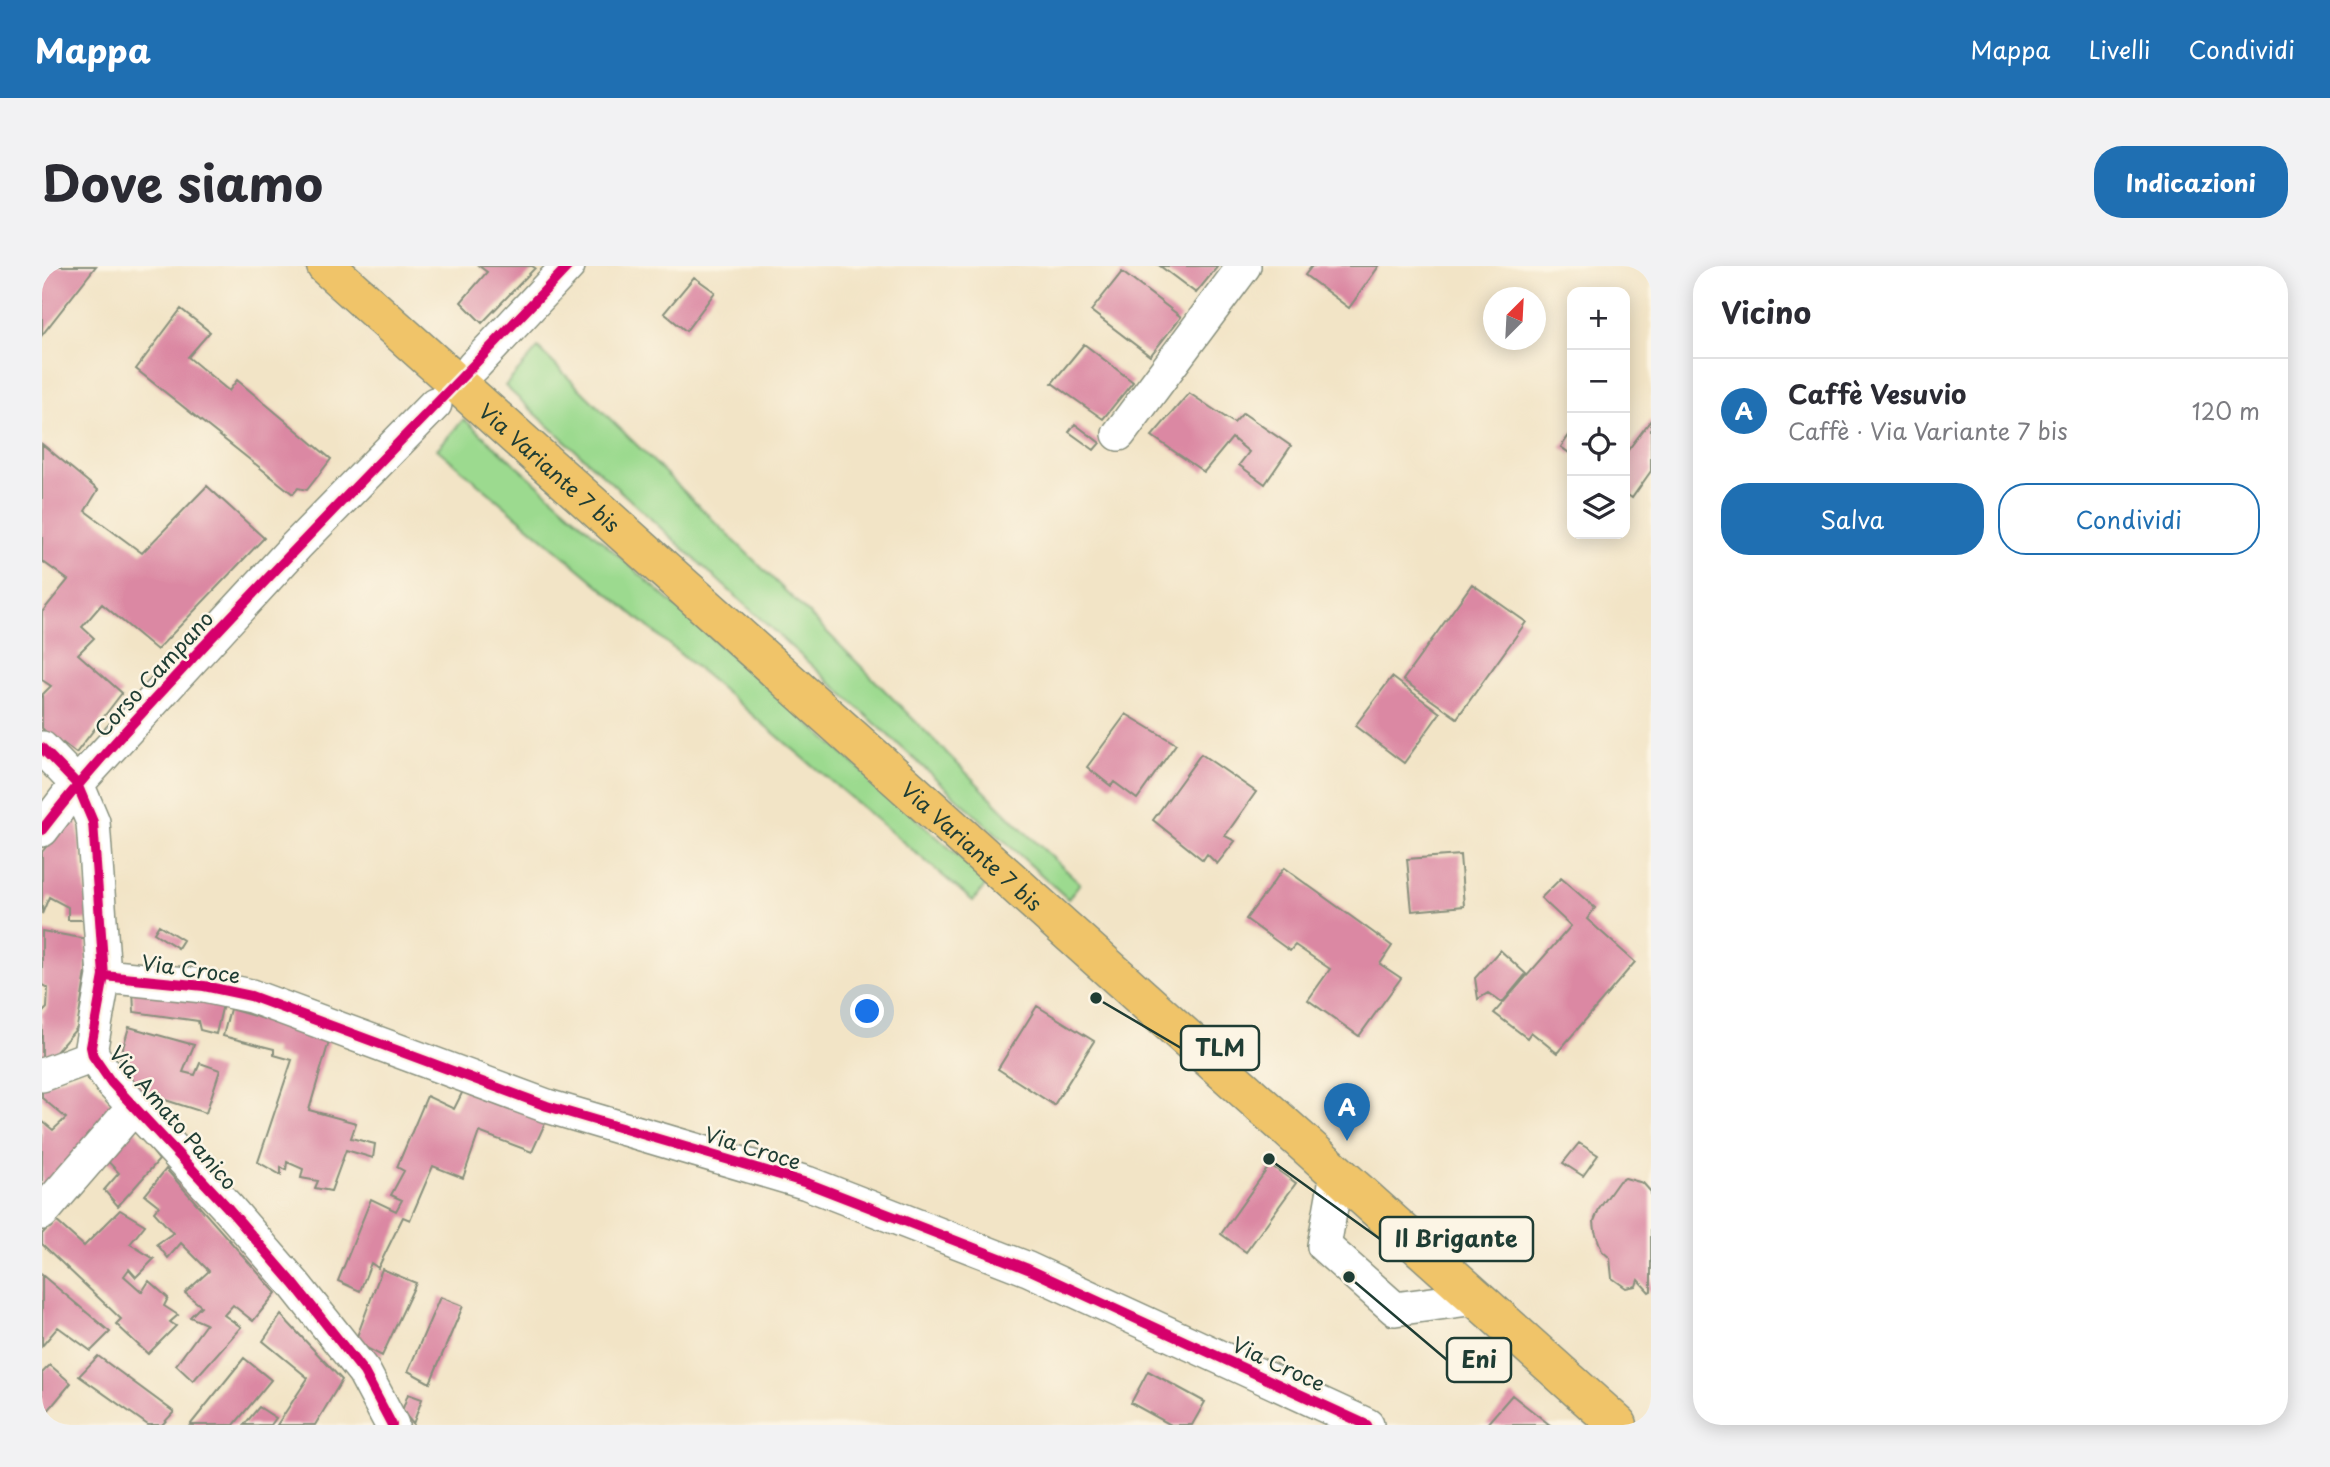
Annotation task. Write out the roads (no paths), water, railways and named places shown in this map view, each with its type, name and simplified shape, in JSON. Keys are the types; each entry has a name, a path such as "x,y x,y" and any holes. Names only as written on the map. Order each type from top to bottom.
{"main road":[{"name":"Via Variante 7 bis","path":"326,266 1618,1425"}],"street":[{"path":"473,368 568,266"},
{"path":"1119,434 1244,266"},
{"name":"Corso Campano","path":"42,830 77,784 296,546 436,404"},
{"path":"42,748 77,784"},
{"name":"Via Amato Panico","path":"77,784 93,822 104,976 91,1047 93,1056 111,1082 229,1209 294,1284 364,1372 392,1425"},
{"name":"Via Croce","path":"104,976 204,986 251,996 547,1105 807,1183 1028,1269 1367,1425"},
{"path":"42,1074 93,1056"},
{"path":"42,1213 134,1107"},
{"path":"1337,1173 1324,1246 1364,1282 1395,1309 1476,1298"}],"place":[{"name":"TLM","path":"1096,998"},
{"name":"Caffè Vesuvio","path":"1347,1141"},
{"name":"Il Brigante","path":"1269,1159"},
{"name":"Eni","path":"1349,1277"}]}
